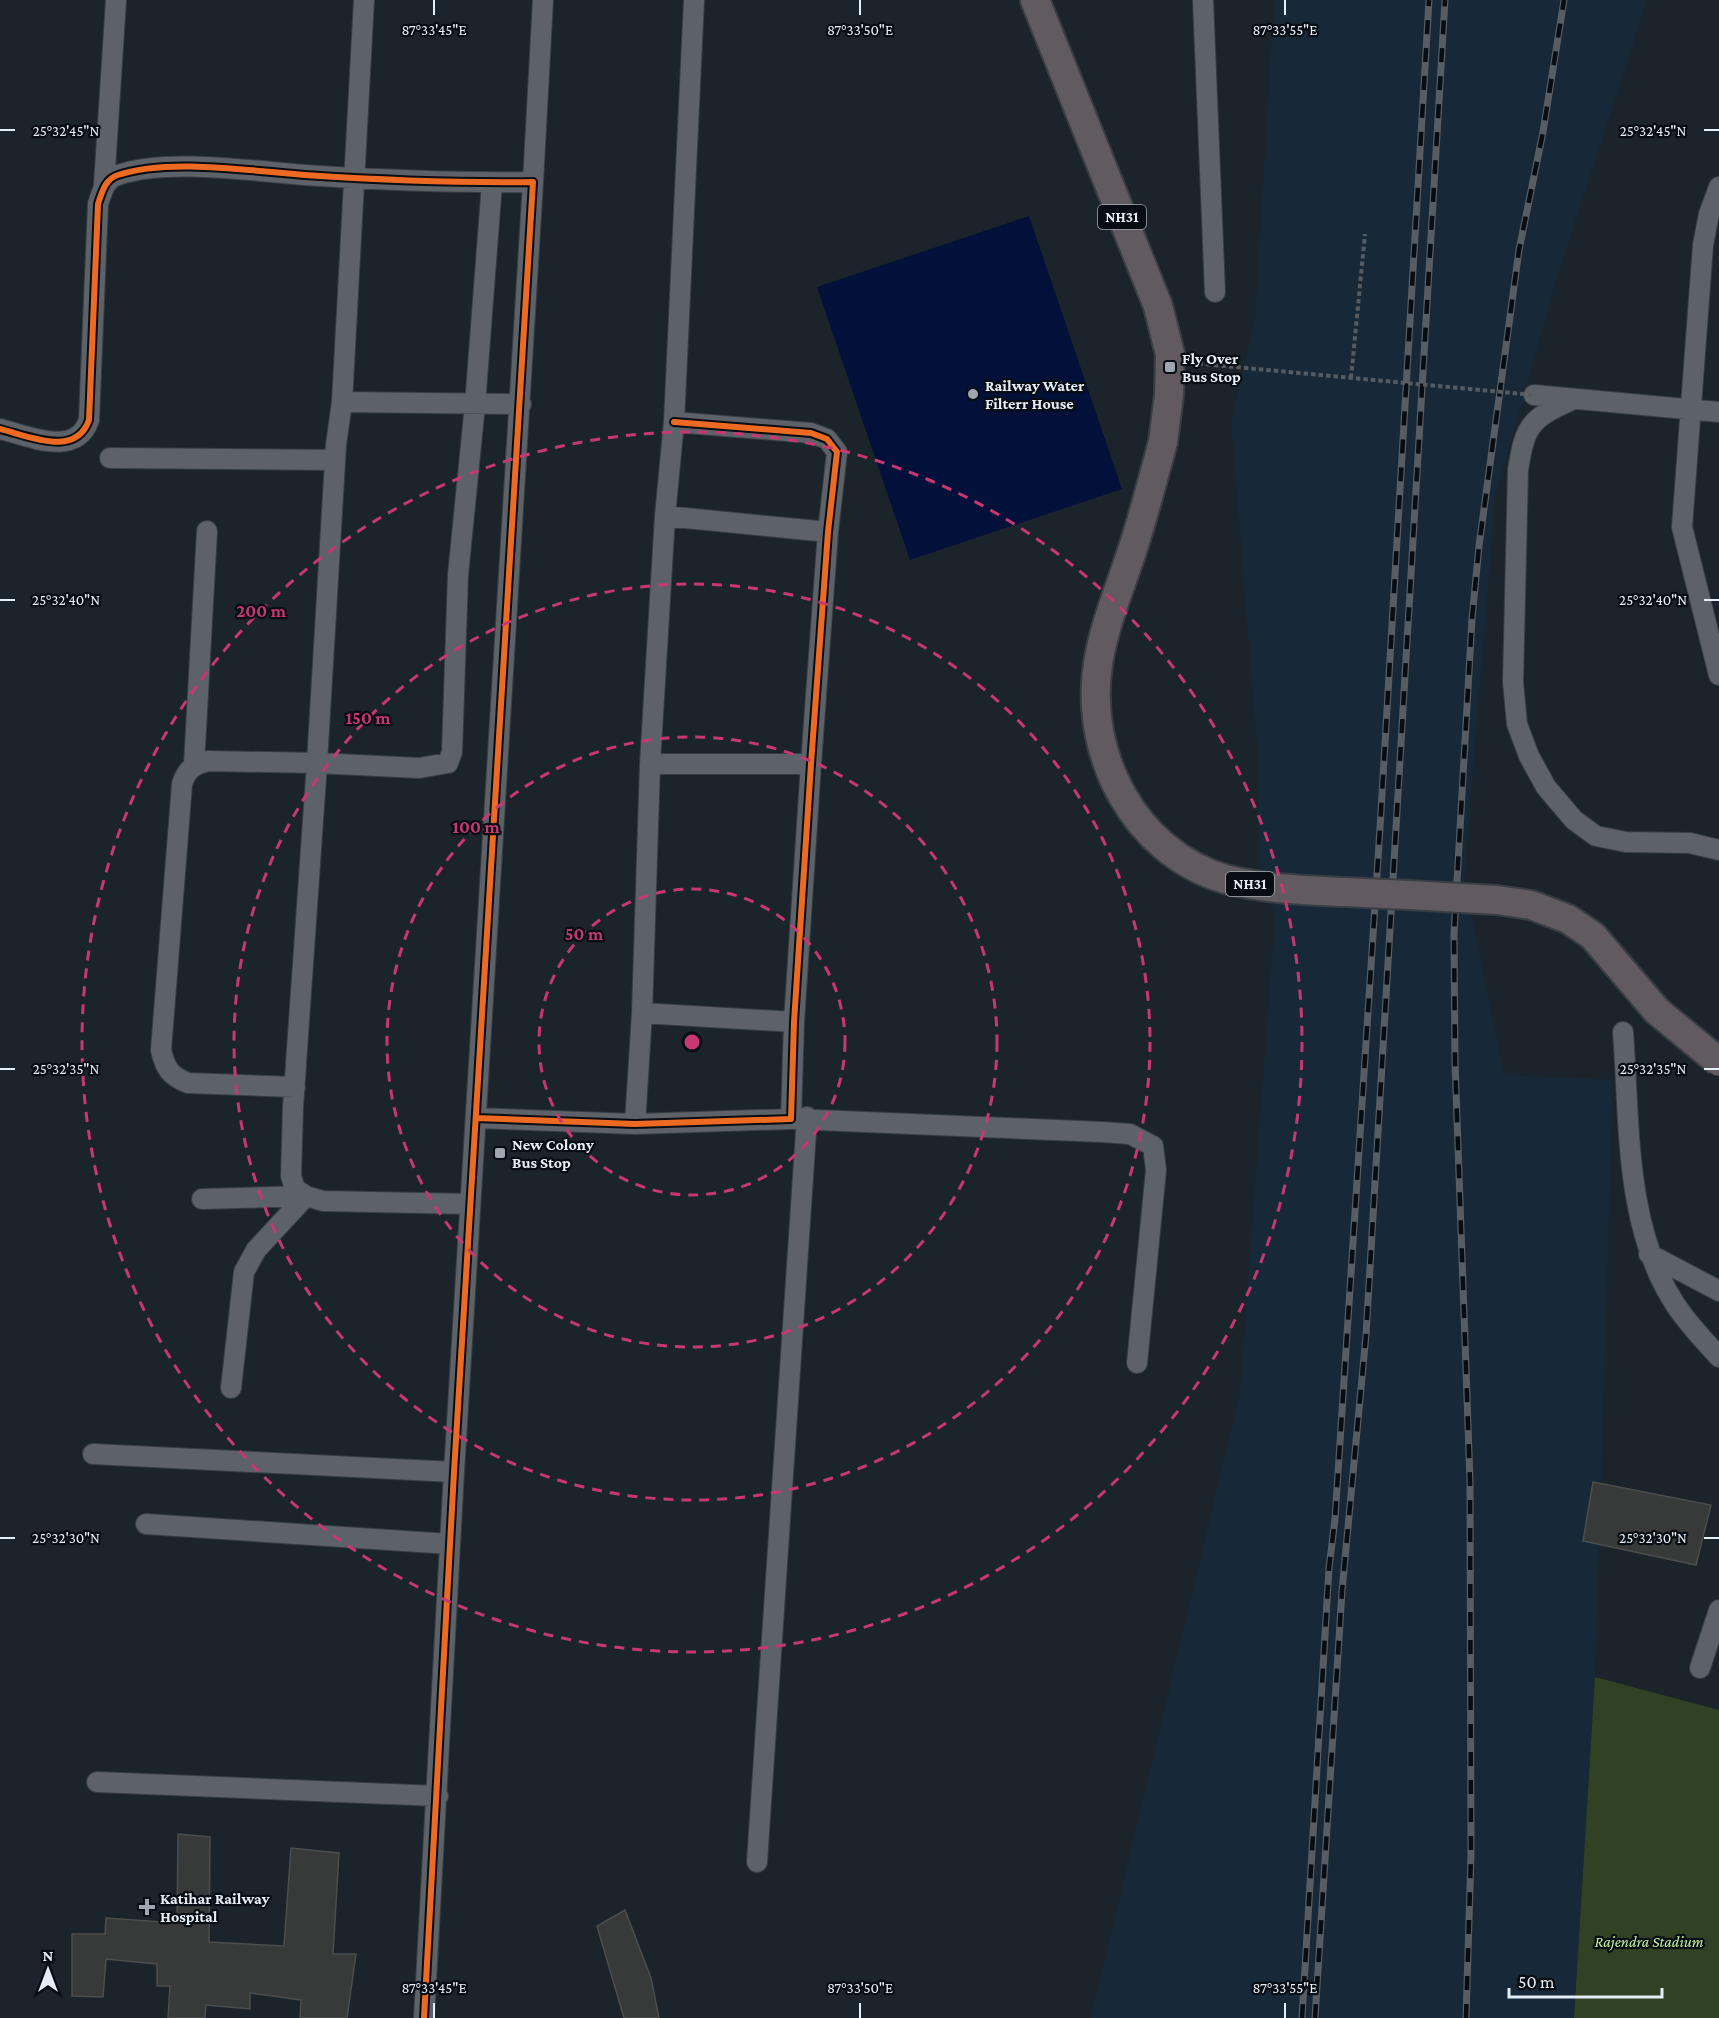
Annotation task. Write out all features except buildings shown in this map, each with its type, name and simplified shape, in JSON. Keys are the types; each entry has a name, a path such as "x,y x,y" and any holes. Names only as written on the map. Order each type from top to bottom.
{"highway":[{"name":"NH31","path":"1035,0 1158,306 1170,354 1170,395 1163,442 1133,550 1109,619 1098,663 1095,699 1098,738 1110,775 1123,800 1140,822 1161,843 1190,862 1223,878 1266,888 1497,900 1531,905 1568,919 1593,936 1657,1011 1719,1062"}],"street":[{"path":"0,429 54,442 73,441 85,432 89,420 98,204 104,185 116,0"},
{"path":"364,0 342,402 335,460 291,1176 295,1189 306,1196 323,1201 470,1204"},
{"path":"424,2018 454,1472 521,404 543,0"},
{"path":"635,1124 642,1013 650,764 665,516 674,422 694,0"},
{"path":"1203,0 1215,292"},
{"path":"104,185 116,175 151,169 203,168 353,178 492,183 533,182"},
{"path":"295,1087 188,1083 175,1078 164,1067 161,1050 182,784 186,771 208,760 419,768 448,763 452,752 458,575 475,405 492,183"},
{"path":"1719,187 1709,214 1703,245 1682,527 1719,675"},
{"path":"1534,395 1719,411"},
{"path":"1574,399 1542,414 1531,424 1521,446 1518,470 1512,682 1517,724 1546,787 1574,820 1596,836 1626,842 1690,843 1719,850"},
{"path":"342,402 521,404"},
{"path":"674,422 812,434 827,439 837,452 828,532 794,1022 799,1118 757,1862"},
{"path":"110,458 335,460"},
{"path":"665,516 828,532"},
{"path":"194,765 207,531"},
{"path":"650,764 812,764"},
{"path":"642,1013 794,1022"},
{"path":"1623,1032 1636,1203 1649,1254 1675,1304 1719,1357"},
{"path":"476,1118 635,1124 799,1118 1130,1134 1153,1146 1156,1170 1137,1363"},
{"path":"202,1199 306,1196"},
{"path":"231,1388 244,1272 256,1250 306,1196"},
{"path":"1649,1254 1719,1291"},
{"path":"93,1454 454,1472"},
{"path":"146,1524 450,1544"},
{"path":"1700,1668 1719,1610"},
{"path":"97,1782 438,1796"}],"path":[{"path":"1351,378 1365,234"},
{"path":"1214,364 1534,395"}],"shaded area":[{"path":"1274,0 1647,0 1558,274 1495,497 1464,879 1504,1075 1613,1080 1595,1677 1574,2018 1091,2018 1240,1393 1274,930 1270,870 1260,870 1257,742 1231,421 1255,321"}],"green space":[{"name":"Rajendra Stadium","path":"1595,1677 1719,1710 1719,2018 1574,2018"}],"water":[{"path":"1029,216 1122,489 910,560 817,287"}],"railway":[{"path":"1302,2018 1329,1568 1335,1519 1380,828 1429,0"},
{"path":"1315,2018 1342,1591 1366,1335 1445,0"},
{"path":"1466,2018 1471,1856 1470,1481 1455,1062 1454,934 1472,619 1479,546 1519,250 1543,132 1564,0"}],"cycle path":[{"path":"0,429 37,439 63,441 83,432 89,420 98,204 105,186 118,175 138,170 185,166 391,180 533,182 454,1472 424,2018"},
{"path":"476,1118 635,1124 791,1119 794,1022 811,764 828,532 837,452 827,439 811,433 674,422"}],"place":[{"name":"Fly Over Bus Stop","path":"1170,367"},
{"name":"Railway Water Filterr House","path":"973,394"},
{"name":"New Colony Bus Stop","path":"500,1153"},
{"name":"Katihar Railway Hospital","path":"147,1907"}]}
